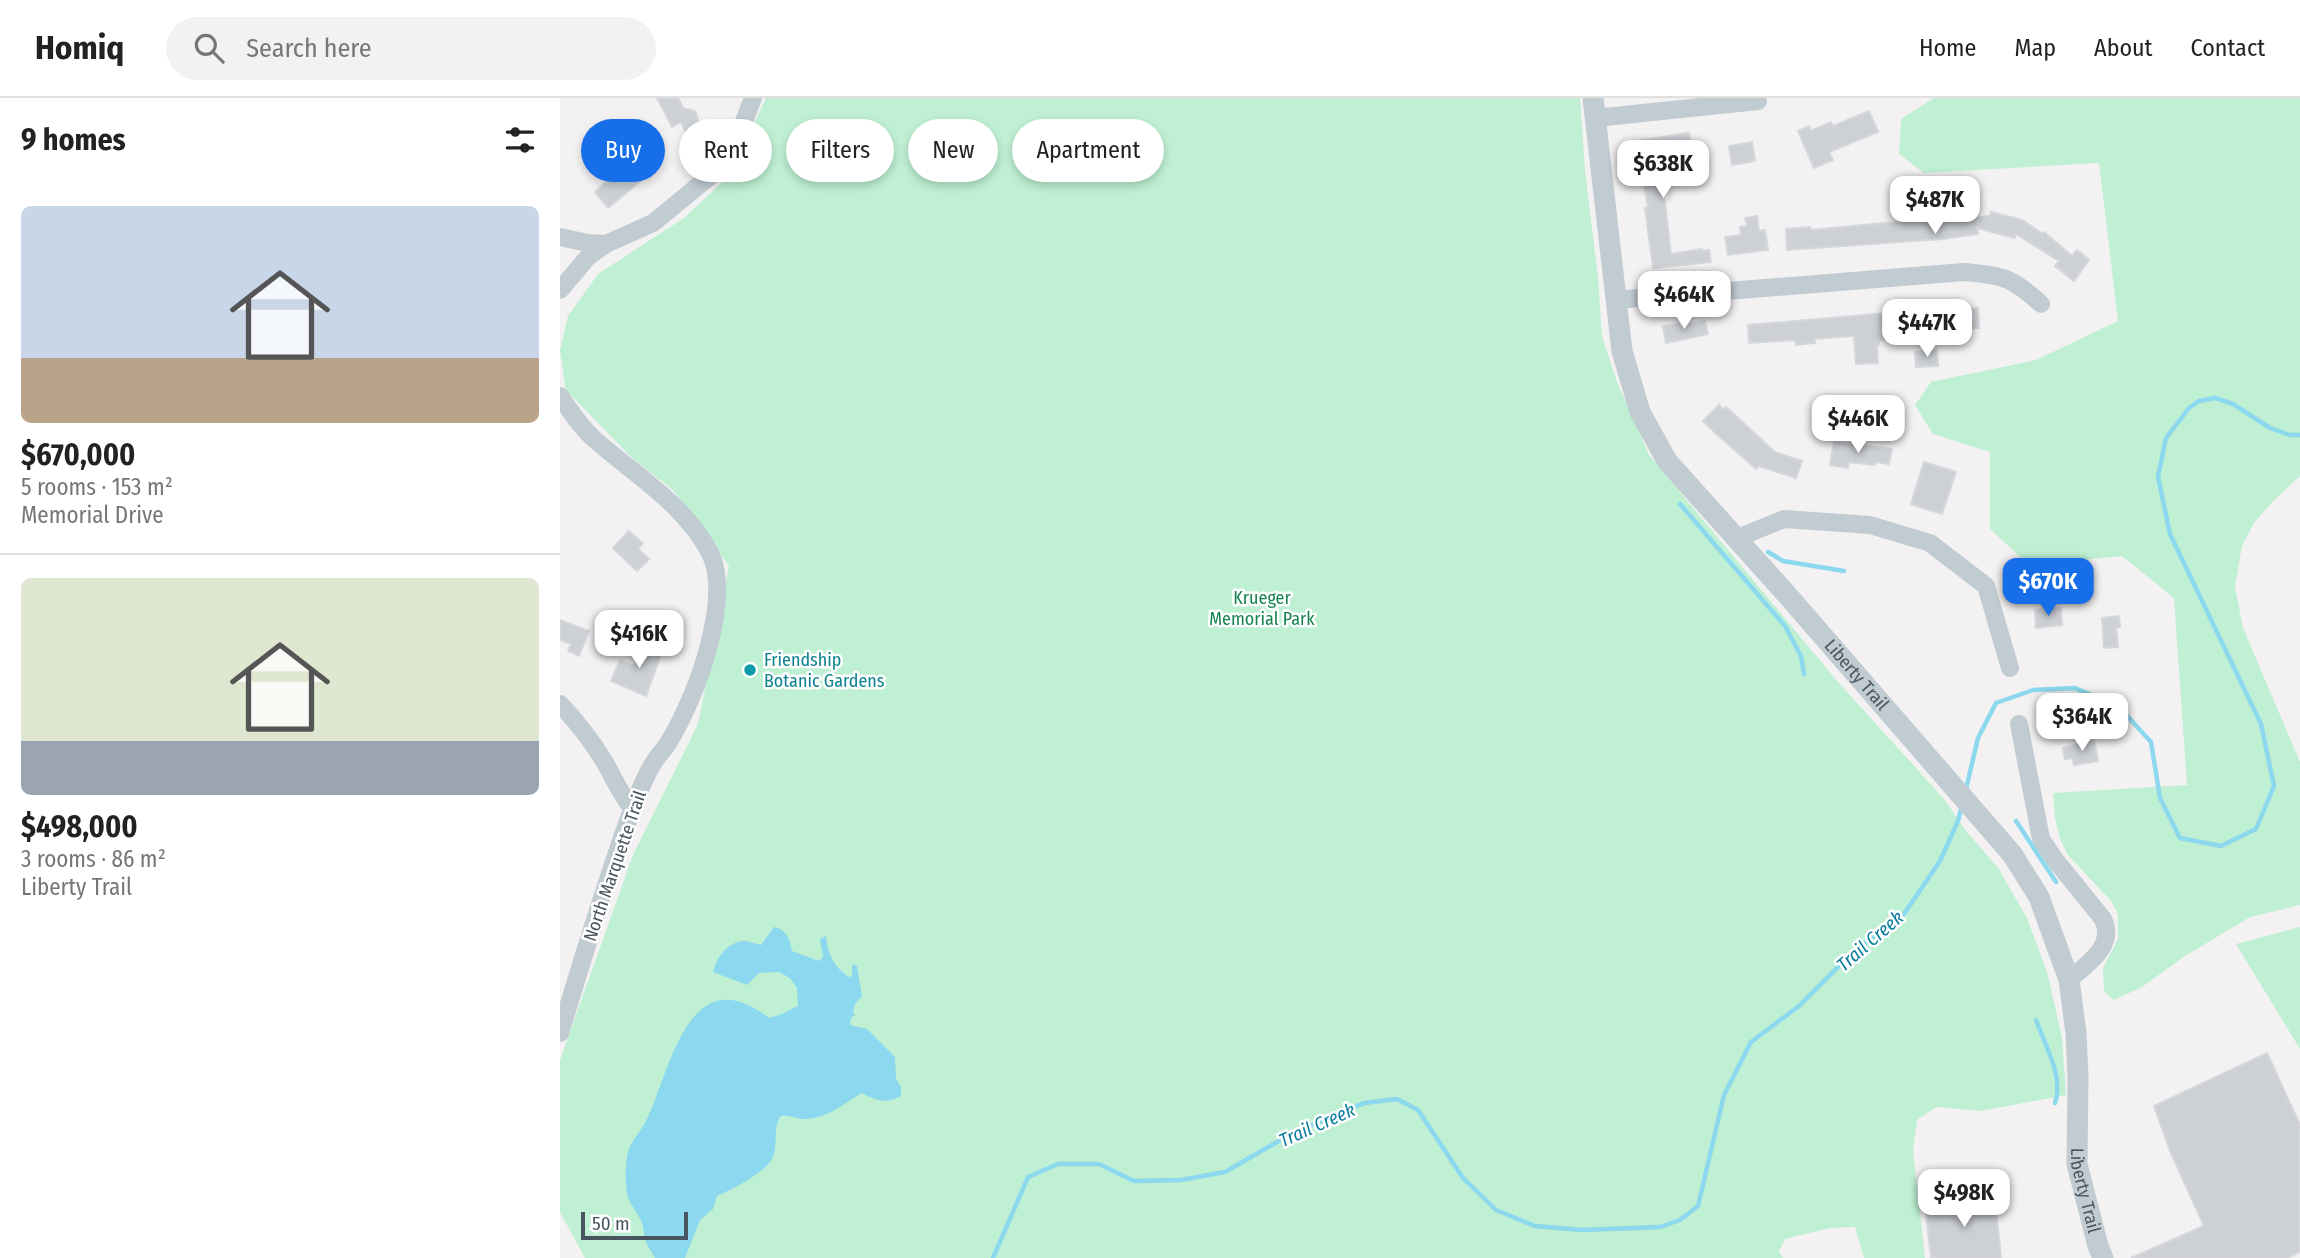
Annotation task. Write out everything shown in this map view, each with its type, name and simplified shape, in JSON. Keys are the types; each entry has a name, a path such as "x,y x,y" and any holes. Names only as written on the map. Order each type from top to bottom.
{"street":[{"path":"560,290 588,257 606,244 653,223 709,177 737,140 751,99"},
{"path":"1594,108 1758,101"},
{"name":"Liberty Trail","path":"1594,108 1622,351 1640,412 1667,461 2012,854 2039,897 2069,980 2078,1077 2077,1164 2103,1258"},
{"path":"560,237 606,244"},
{"path":"1615,300 1964,272 1994,275 2018,284 2041,304"},
{"name":"North Marquette Trail","path":"560,396 592,436 669,501 687,520 710,554 716,574 717,613 700,676 680,722 654,762 632,809 565,997 560,1033"},
{"path":"1735,539 1784,519 1870,525 1930,543 1986,586 2010,668"},
{"path":"560,704 582,727 604,761 621,796 632,809"},
{"path":"2019,724 2041,839 2107,926 2101,950 2069,980"}],"green space":[{"name":"Krueger Memorial Park","path":"766,98 1580,98 1602,336 1617,382 1649,455 1838,682 1944,799 1967,832 1998,868 2027,918 2047,972 2062,1038 2066,1095 1981,1111 1936,1107 1917,1120 1913,1151 1925,1258 1864,1258 1855,1227 1830,1228 1785,1239 1779,1251 1783,1258 585,1258 560,1212 560,1060 633,855 698,724 729,566 673,490 631,457 566,390 560,351 568,316 598,274 684,218 722,182 772,182 772,119 756,119"},
{"path":"1934,98 2300,98 2300,476 2254,523 2242,546 2235,587 2243,628 2300,762 2300,905 2250,917 2185,956 2142,987 2114,1000 2104,991 2103,968 2118,939 2118,914 2111,901 2068,855 2060,839 2053,793 2187,785 2174,598 2122,556 2029,565 1990,529 1990,452 1933,434 1915,405 1931,382 2036,360 2118,321 2099,163 1924,173 1899,154 1901,119"},
{"path":"2300,927 2300,1049 2236,944"}],"water":[{"path":"774,927 787,935 792,951 819,961 823,957 820,939 826,936 830,954 839,969 849,977 852,976 852,964 857,966 862,996 855,1004 855,1015 851,1018 850,1025 867,1029 895,1057 896,1079 901,1087 901,1096 882,1100 862,1093 819,1117 802,1119 781,1116 775,1148 768,1165 717,1196 713,1209 700,1220 685,1258 655,1258 646,1242 641,1220 628,1196 628,1151 647,1119 675,1048 687,1026 702,1009 720,1000 742,1002 769,1018 798,1006 797,988 790,978 779,972 759,973 747,985 713,972 720,957 732,944 744,941 761,945"}],"building":[{"path":"657,98 678,98 683,108 695,111 698,119 679,119 679,123 672,127"},
{"path":"1869,111 1878,132 1829,152 1833,160 1814,168 1798,131 1809,126 1811,131 1831,122 1833,126"},
{"path":"1689,133 1692,152 1663,155 1664,161 1660,162 1671,254 1709,250 1711,262 1653,268 1645,208 1648,207 1636,141"},
{"path":"1752,142 1755,161 1732,165 1729,146"},
{"path":"606,182 639,182 608,208 595,192"},
{"path":"1991,212 2022,220 2043,234 2044,232 2072,256 2077,250 2089,260 2074,281 2055,266 2059,261 2016,234 2015,238 1977,228 1978,234 1942,239 1787,250 1786,229 1810,227 1811,230 1906,221 1940,222 1990,216"},
{"path":"1757,216 1759,231 1765,230 1768,250 1728,255 1725,237 1741,235 1740,227 1747,226 1745,218"},
{"path":"1943,308 1978,308 1979,328 1950,330 1949,326 1912,329 1912,337 1879,341 1878,363 1856,364 1854,336 1814,339 1815,343 1796,345 1796,340 1749,343 1748,325"},
{"path":"1705,321 1708,334 1666,343 1663,326"},
{"path":"1937,350 1938,366 1916,367 1915,352"},
{"path":"1719,405 1724,410 1726,407 1775,452 1802,461 1796,478 1758,466 1756,469 1714,432 1703,421"},
{"path":"1834,441 1892,449 1889,464 1849,462 1848,468 1830,465"},
{"path":"1924,462 1956,472 1942,514 1911,504"},
{"path":"629,531 643,543 638,549 649,559 637,571 613,548"},
{"path":"2061,608 2062,625 2036,628 2035,610"},
{"path":"2119,616 2120,627 2116,628 2118,647 2104,648 2102,618"},
{"path":"560,620 589,631 579,656 568,651 571,644 560,640"},
{"path":"645,641 663,649 646,696 611,681 620,660 634,666"},
{"path":"2094,740 2098,761 2074,765 2072,758 2065,759 2063,748"},
{"path":"2267,1053 2300,1125 2300,1252 2287,1258 2131,1258 2204,1226 2171,1153 2154,1106"},
{"path":"1995,1198 2001,1258 1931,1258 1925,1203"}],"waterway":[{"name":"Trail Creek","path":"1966,789 1978,738 1996,703 2033,690 2075,688 2119,707 2151,742 2160,798 2180,838 2221,846 2256,829 2274,786 2261,724 2170,534 2158,477 2166,438 2189,408 2199,401 2215,398 2233,404 2270,428 2290,435 2300,435"},
{"path":"1680,504 1785,626 1801,656 1804,674"},
{"path":"1768,552 1783,561 1844,571"},
{"name":"Trail Creek","path":"993,1258 1028,1177 1058,1164 1099,1164 1134,1181 1181,1180 1225,1172 1291,1134 1364,1103 1397,1099 1418,1110 1463,1178 1496,1210 1535,1226 1582,1230 1660,1227 1680,1220 1698,1206 1724,1095 1751,1042 1799,1006 1850,955 1904,914 1940,861 1958,821 1962,805"},
{"path":"2016,821 2056,882"},
{"path":"2036,1020 2055,1072 2055,1103"}],"place":[{"name":"Friendship Botanic Gardens","path":"750,670"}]}
